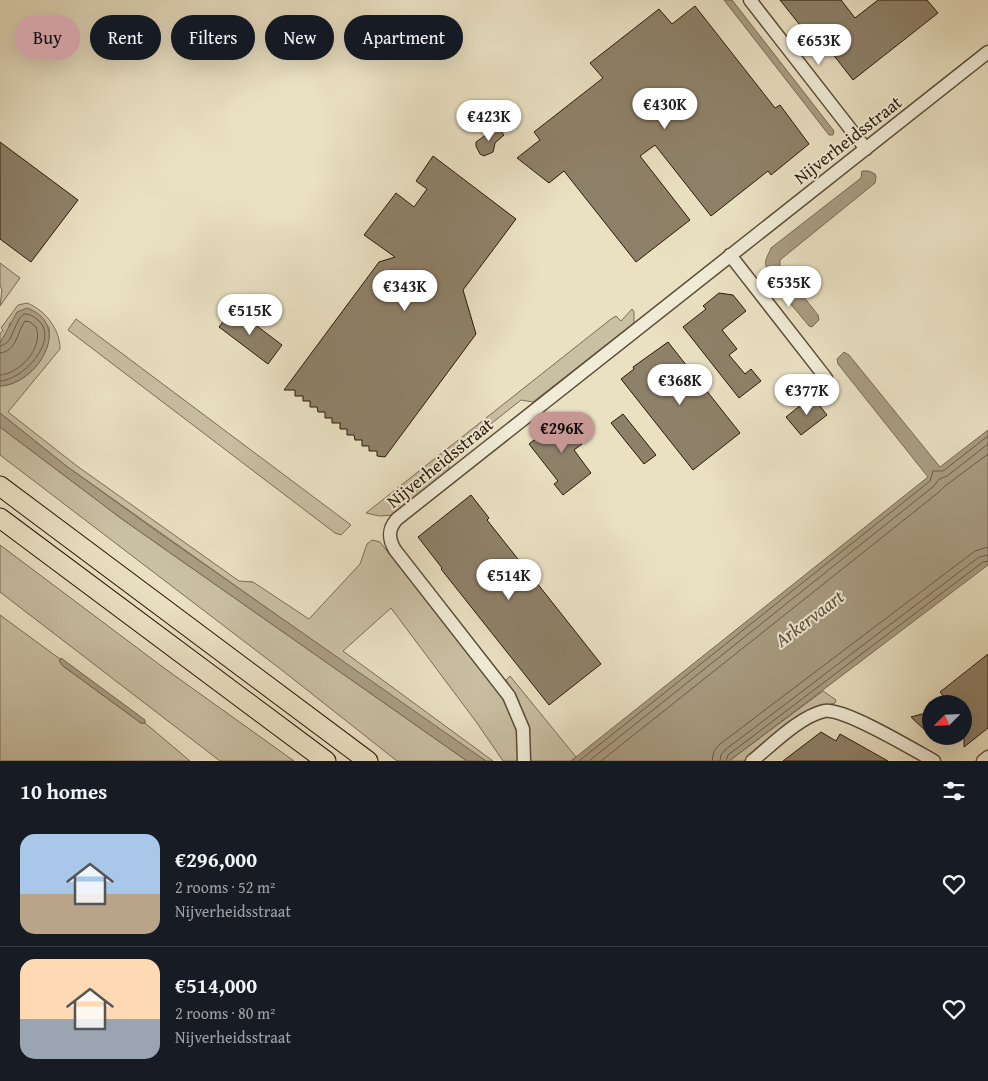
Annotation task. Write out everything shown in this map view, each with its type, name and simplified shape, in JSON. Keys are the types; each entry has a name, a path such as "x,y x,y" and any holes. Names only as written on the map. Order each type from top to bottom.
{"highway":[{"path":"0,476 76,543"},
{"path":"0,486 368,761"},
{"path":"0,518 326,761"}],"street":[{"path":"750,0 866,149"},
{"name":"Nijverheidsstraat","path":"524,761 523,729 509,696 395,550 390,541 390,529 397,519 988,52"},
{"path":"730,255 826,378"},
{"path":"752,761 805,719 826,711 849,716 934,761"},
{"path":"983,761 988,757"}],"shaded area":[{"path":"0,263 20,278 0,306 2,290 0,285"},
{"path":"27,303 40,310 50,321 57,334 60,349 8,412 77,466 239,581 253,582 309,619 360,564 367,544 372,540 380,542 506,703 517,730 519,761 503,761 391,608 343,651 493,761 486,761 429,723 65,465 0,413 0,386 20,380 28,374 36,366 47,347 49,327 10,323 7,334 0,343 0,334 3,330 1,328 18,305"},
{"path":"632,309 634,312 634,323 533,402 521,400 449,457 449,470 392,515 380,516 366,513 611,319 616,316 621,321"},
{"path":"76,319 351,525 341,535 335,533 68,330"},
{"path":"0,427 122,519 467,761 397,761 283,671 0,455"},
{"path":"0,545 164,668 294,761 220,761 0,592"},
{"path":"0,615 60,659 63,666 141,723 145,723 190,761 0,761"},
{"path":"510,676 576,757 571,761 529,761 528,738 524,719 517,700 506,680"},
{"path":"823,691 836,700 835,703 820,707 795,723 746,761 729,761"}],"water":[{"path":"724,0 732,0 834,131 833,135 829,135"},
{"path":"862,171 869,171 875,174 875,183 780,260 780,267 818,315 819,320 812,327 809,326 773,280 766,266 766,259 771,248 861,178"},
{"path":"27,308 41,316 48,327 49,340 45,353 37,365 26,375 14,383 0,386 0,343 17,312"},
{"name":"Arkervaart","path":"844,352 849,355 940,467 988,430 988,565 729,761 571,761 928,477 838,364 837,359"},
{"path":"0,413 65,465 151,527 486,761 467,761 122,519 0,427"},
{"path":"61,658 145,720 145,723 141,723 63,666 59,661"}],"building":[{"path":"780,0 841,0 855,18 878,0 927,0 938,13 853,80 825,44 819,49"},
{"path":"695,6 775,108 780,105 809,144 771,175 768,171 711,216 655,145 640,156 690,220 636,262 564,171 549,183 517,158 540,140 534,132 603,78 590,63 659,9 672,24"},
{"path":"497,127 504,135 495,143 493,152 484,156 480,154 476,142"},
{"path":"0,142 78,200 31,262 0,239"},
{"path":"433,156 516,219 463,290 476,334 385,457 377,456 377,451 369,451 369,446 362,446 362,440 355,440 354,435 347,435 347,429 340,429 340,423 332,423 332,418 325,418 325,412 318,412 317,407 310,407 310,401 303,401 303,396 295,396 295,390 284,390 379,262 395,257 364,235 396,193 414,207 427,189 416,181"},
{"path":"719,293 733,295 746,311 722,330 737,349 729,355 745,374 751,369 761,381 739,398 683,327 706,309 703,306"},
{"path":"233,308 282,345 268,364 219,327"},
{"path":"668,342 740,433 693,470 621,379 634,369 633,367"},
{"path":"812,396 827,415 801,435 786,417"},
{"path":"569,413 580,427 573,432 582,444 574,450 591,473 563,495 554,484 558,481 529,444"},
{"path":"623,414 656,455 644,464 611,423"},
{"path":"471,495 489,518 487,520 601,664 549,705 441,569 418,537"},
{"path":"988,654 988,728 972,741 972,695 942,695 940,692"},
{"path":"922,714 922,727 911,717"},
{"path":"821,732 836,741 840,734 888,761 783,761"}]}
